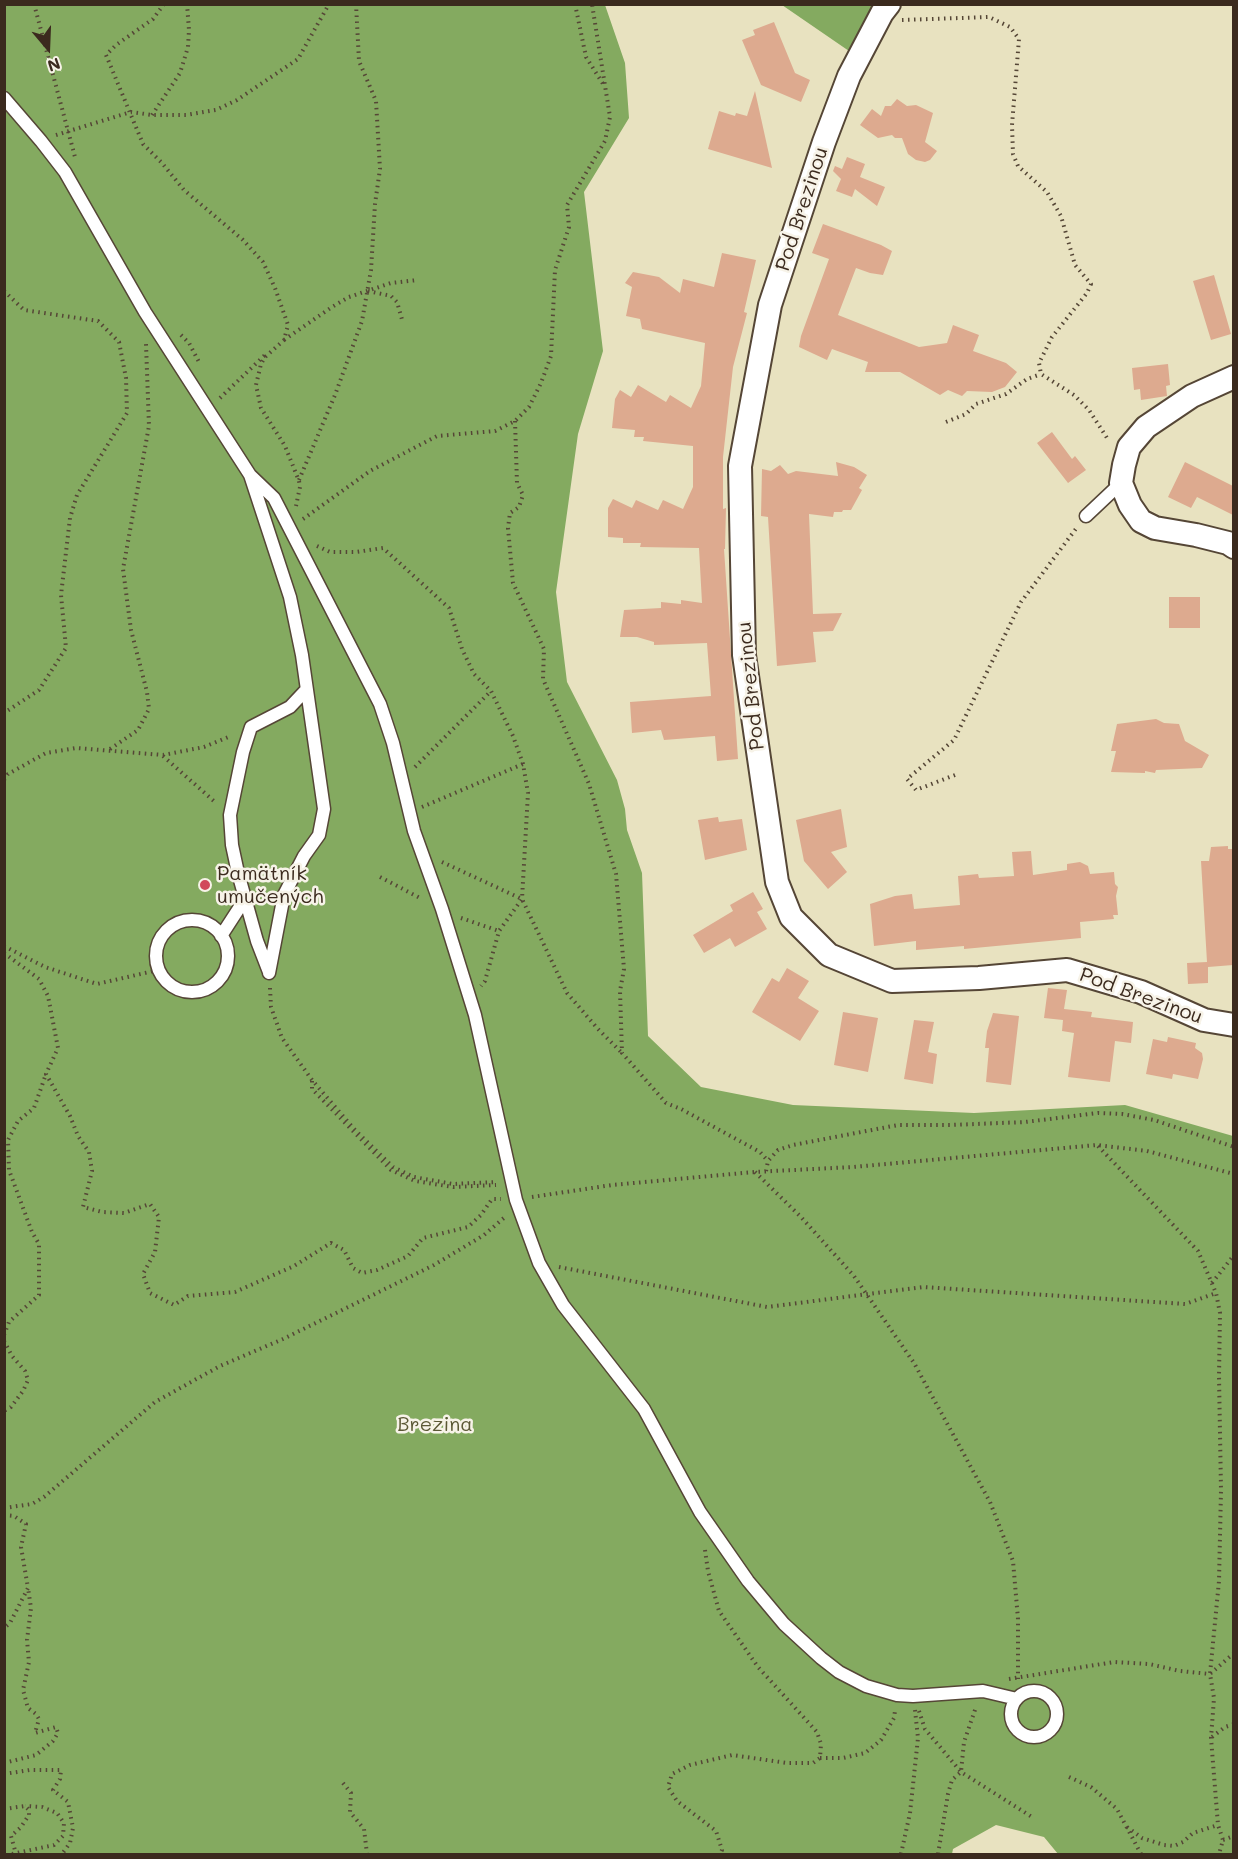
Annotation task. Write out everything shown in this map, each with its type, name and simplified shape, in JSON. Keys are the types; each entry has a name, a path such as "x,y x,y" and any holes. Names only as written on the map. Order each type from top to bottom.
{"street":[{"name":"Pod Brezinou","path":"885,8 849,76 824,142 770,305 740,466 744,655 777,882 791,917 829,955 892,981 979,978 1067,970 1141,992 1204,1020 1233,1025"},
{"path":"1233,377 1192,396 1146,427 1129,447 1121,483 1130,505 1141,521 1155,528 1196,535 1228,543 1233,547"}],"lane":[{"path":"4,98 65,172 145,312 250,475 274,498 380,704 393,743 409,813 468,993 490,1076 516,1200 539,1263 563,1305 644,1409 700,1512 748,1581 784,1624 839,1672 866,1686 897,1695 983,1691 1017,1699"},
{"path":"250,475 290,597 324,809 319,835 304,856 284,895 269,973"},
{"path":"1086,516 1121,483"},
{"path":"269,973 245,899 232,845 230,815 243,752 252,728 290,707 306,690"},
{"path":"221,936 245,899"},
{"path":"185,921 196,921 206,924 221,936 225,945 227,963 218,980 210,987 191,992 181,990 171,986 158,970 156,950 160,940 174,925 185,921"}],"path":[{"path":"34,4 69,131 131,112 152,115 186,115 216,110 237,100 298,59 329,4"},
{"path":"164,4 153,19 116,45 106,55 143,144 184,190 243,240 263,262 275,288 288,325 284,340 265,357 261,364 256,385 261,408 285,446 299,481 359,332 371,270 375,204 380,169 376,101 359,61 356,4"},
{"path":"152,115 180,73 188,47 187,4"},
{"path":"575,4 586,57 607,90"},
{"path":"290,527 370,471 437,436 495,430 515,421 529,407 542,383 551,356 555,270 569,227 567,205 605,141 610,117 592,4"},
{"path":"885,8 893,20 989,17 1010,27 1019,39 1012,125 1013,153 1018,166 1047,192 1061,216 1075,265 1091,284 1087,294 1052,337 1040,363 1041,374"},
{"path":"208,409 263,357 332,307 391,283 418,280"},
{"path":"4,291 24,310 98,321 119,342 126,378 127,413 77,495 70,518 61,594 66,648 39,690 4,714"},
{"path":"368,291 392,296 397,302 403,323"},
{"path":"110,749 138,730 149,709 147,692 131,630 123,569 149,426 145,312"},
{"path":"1041,374 1074,395 1095,418"},
{"path":"946,422 966,414 976,404 1006,394 1027,379 1041,374"},
{"path":"515,421 517,483 524,495 519,507 510,513 508,528 513,583 544,649 543,679 589,784 616,874 624,969 620,991 622,1053"},
{"path":"955,775 916,790 907,778 954,740 1021,602 1086,516"},
{"path":"296,539 330,552 356,552 383,548 449,608 462,649 474,674 491,691 513,736 523,764 528,793 522,899 567,993 666,1103 760,1152 768,1161"},
{"path":"405,795 416,766 491,691"},
{"path":"4,780 8,774 46,753 76,748 163,755 204,747 252,728"},
{"path":"163,755 230,815"},
{"path":"409,813 523,764"},
{"path":"422,853 522,899"},
{"path":"380,877 442,909 499,931"},
{"path":"468,993 478,990 485,981 499,931 522,899"},
{"path":"4,946 45,967 98,984 158,970"},
{"path":"4,953 39,979 48,996 58,1047 34,1108 18,1120 8,1140 9,1170 32,1232 39,1244 39,1295 9,1322 4,1335"},
{"path":"269,973 271,1007 282,1038 312,1080 355,1130 393,1167 414,1177 453,1184 494,1182"},
{"path":"46,1074 88,1152 92,1171 83,1207 102,1212 124,1213 150,1204 159,1217 158,1229 155,1252 143,1274 150,1293 174,1305 188,1296 235,1292 294,1266 331,1243 344,1251 353,1268 362,1273 377,1270 408,1256 423,1238 468,1227 482,1215 492,1199 516,1200 612,1185 754,1172 853,1167 1097,1145 1147,1150 1233,1174"},
{"path":"312,1080 312,1089 392,1170 415,1181 453,1187 494,1185 512,1180"},
{"path":"766,1171 768,1161 778,1150 793,1145 898,1125 1024,1122 1098,1113 1122,1114 1154,1120 1233,1147"},
{"path":"1097,1145 1198,1251 1216,1293 1220,1313 1219,1581 1210,1674 1214,1698 1211,1738 1218,1825 1223,1840 1219,1854"},
{"path":"754,1172 801,1216 854,1276 914,1363 990,1502 1013,1561 1018,1619 1018,1679 1114,1662 1149,1664 1180,1671 1210,1674 1233,1653"},
{"path":"4,1508 33,1504 44,1497 155,1402 220,1366 283,1339 434,1265 484,1235 514,1209 516,1200"},
{"path":"1212,1282 1233,1255"},
{"path":"539,1263 767,1307 923,1287 1185,1304 1216,1293"},
{"path":"4,1341 12,1356 25,1371 28,1380 11,1407 4,1411"},
{"path":"4,1515 14,1516 26,1524 21,1547 31,1608 27,1640 29,1662 23,1690 28,1708 39,1719 35,1733 56,1727 58,1733 53,1741 36,1755 4,1763"},
{"path":"705,1547 708,1570 719,1611 758,1667 816,1732 821,1744 820,1758"},
{"path":"4,1628 10,1623 28,1588"},
{"path":"938,1854 948,1794 952,1780 961,1772 964,1742 983,1691"},
{"path":"720,1854 722,1850 716,1831 677,1801 668,1787 672,1774 690,1765 732,1755 803,1764 813,1763 820,1758 843,1758 865,1753 880,1740 894,1718 897,1695"},
{"path":"913,1696 926,1729 961,1772 1032,1818"},
{"path":"901,1854 910,1814 918,1738 913,1696"},
{"path":"1211,1738 1233,1724"},
{"path":"4,1774 30,1770 61,1770 60,1779 53,1790 68,1802 73,1828 70,1843 62,1854"},
{"path":"1069,1777 1091,1787 1117,1809 1141,1854"},
{"path":"343,1783 351,1793 350,1812 364,1829 366,1854"},
{"path":"4,1809 25,1806 42,1807 57,1813 64,1823 63,1836 54,1845 15,1854 11,1836 29,1815 29,1810 25,1806"},
{"path":"1127,1826 1142,1838 1174,1846 1184,1842 1193,1833 1218,1825"},
{"path":"1223,1840 1233,1836"}],"green space":[{"name":"Brezina","path":"5,5 605,5 625,63 629,118 584,192 603,351 578,434 556,592 567,682 617,780 625,809 627,830 642,873 648,1036 701,1087 793,1105 974,1113 1125,1105 1233,1136 1233,1854 1058,1854 1044,1837 996,1825 953,1849 952,1854 5,1854"},
{"path":"782,5 876,5 868,13 849,51"}],"building":[{"path":"774,22 795,73 810,80 801,102 761,85 742,40 755,35 753,30"},
{"path":"755,91 772,168 708,149 719,111 735,116 736,113 747,116"},
{"path":"897,99 907,106 916,105 933,113 925,142 937,151 930,160 925,162 916,160 908,154 902,138 895,138 892,135 878,138 860,125 872,109 881,116 885,106 891,106"},
{"path":"847,157 865,164 860,177 885,187 877,206 855,189 852,197 836,191 841,179 833,171 835,166 842,169"},
{"path":"823,224 892,251 883,275 856,268 838,315 919,347 947,343 953,325 979,335 973,351 1006,363 1017,372 1005,387 992,392 967,391 962,396 948,390 940,395 900,372 865,372 868,362 832,349 827,360 799,347 829,259 812,253"},
{"path":"722,253 756,260 744,312 747,313 733,367 723,457 723,509 726,508 724,549 738,759 717,761 715,736 664,740 661,730 632,733 630,702 711,696 707,643 654,645 654,642 637,637 620,637 624,610 661,608 661,602 681,604 681,600 702,603 699,548 640,547 641,543 623,543 623,538 608,537 608,508 613,499 632,508 636,500 658,510 663,500 683,509 693,487 693,446 643,441 644,437 634,437 635,430 612,428 615,399 620,390 631,397 638,385 666,402 670,395 691,408 701,386 705,343 642,329 640,319 626,316 632,287 625,283 633,272 659,277 680,293 683,279 714,287"},
{"path":"1214,275 1231,334 1211,340 1193,281"},
{"path":"1168,364 1170,385 1166,386 1167,396 1141,400 1140,389 1134,390 1132,368"},
{"path":"1052,432 1072,459 1075,456 1086,470 1068,483 1037,443"},
{"path":"836,462 854,467 867,475 859,488 862,490 851,510 834,512 833,517 809,514 813,614 842,613 833,631 813,632 816,662 777,666 768,517 761,516 762,469 771,471 780,465 788,474 796,471 838,476"},
{"path":"1185,462 1233,486 1233,515 1197,497 1191,508 1168,497"},
{"path":"1169,597 1200,597 1200,628 1169,628"},
{"path":"1156,719 1164,723 1179,724 1185,741 1209,755 1202,768 1156,770 1155,773 1111,772 1116,751 1111,751 1117,724"},
{"path":"841,809 847,847 831,852 847,872 828,889 804,861 796,820"},
{"path":"718,817 719,822 742,819 747,850 705,860 698,820"},
{"path":"1228,846 1228,849 1233,849 1233,965 1208,967 1208,983 1188,984 1187,963 1207,962 1201,861 1209,861 1211,847"},
{"path":"1031,851 1033,875 1067,870 1067,864 1080,862 1088,866 1090,874 1114,872 1115,884 1118,887 1116,896 1118,915 1113,915 1114,919 1080,922 1081,938 964,949 964,946 916,950 916,941 874,946 870,904 895,896 912,894 914,909 960,905 958,876 978,874 979,878 1014,876 1012,852"},
{"path":"753,892 763,909 757,912 767,929 735,947 730,938 704,953 693,935 733,911 730,905"},
{"path":"787,968 809,981 798,998 819,1011 800,1041 752,1012 772,978 779,982"},
{"path":"1048,988 1067,990 1064,1009 1092,1012 1091,1017 1133,1022 1131,1043 1115,1041 1110,1082 1068,1077 1074,1033 1062,1031 1063,1020 1044,1018"},
{"path":"843,1012 878,1018 868,1072 834,1065"},
{"path":"993,1013 1019,1016 1011,1085 986,1082 989,1048 985,1048 987,1031"},
{"path":"914,1020 934,1022 928,1052 937,1054 933,1084 904,1079"},
{"path":"1168,1037 1196,1043 1195,1048 1202,1053 1203,1059 1198,1079 1173,1074 1172,1079 1146,1074 1153,1039 1167,1042"}],"place":[{"name":"Pamätník umučených","path":"205,885"}]}
